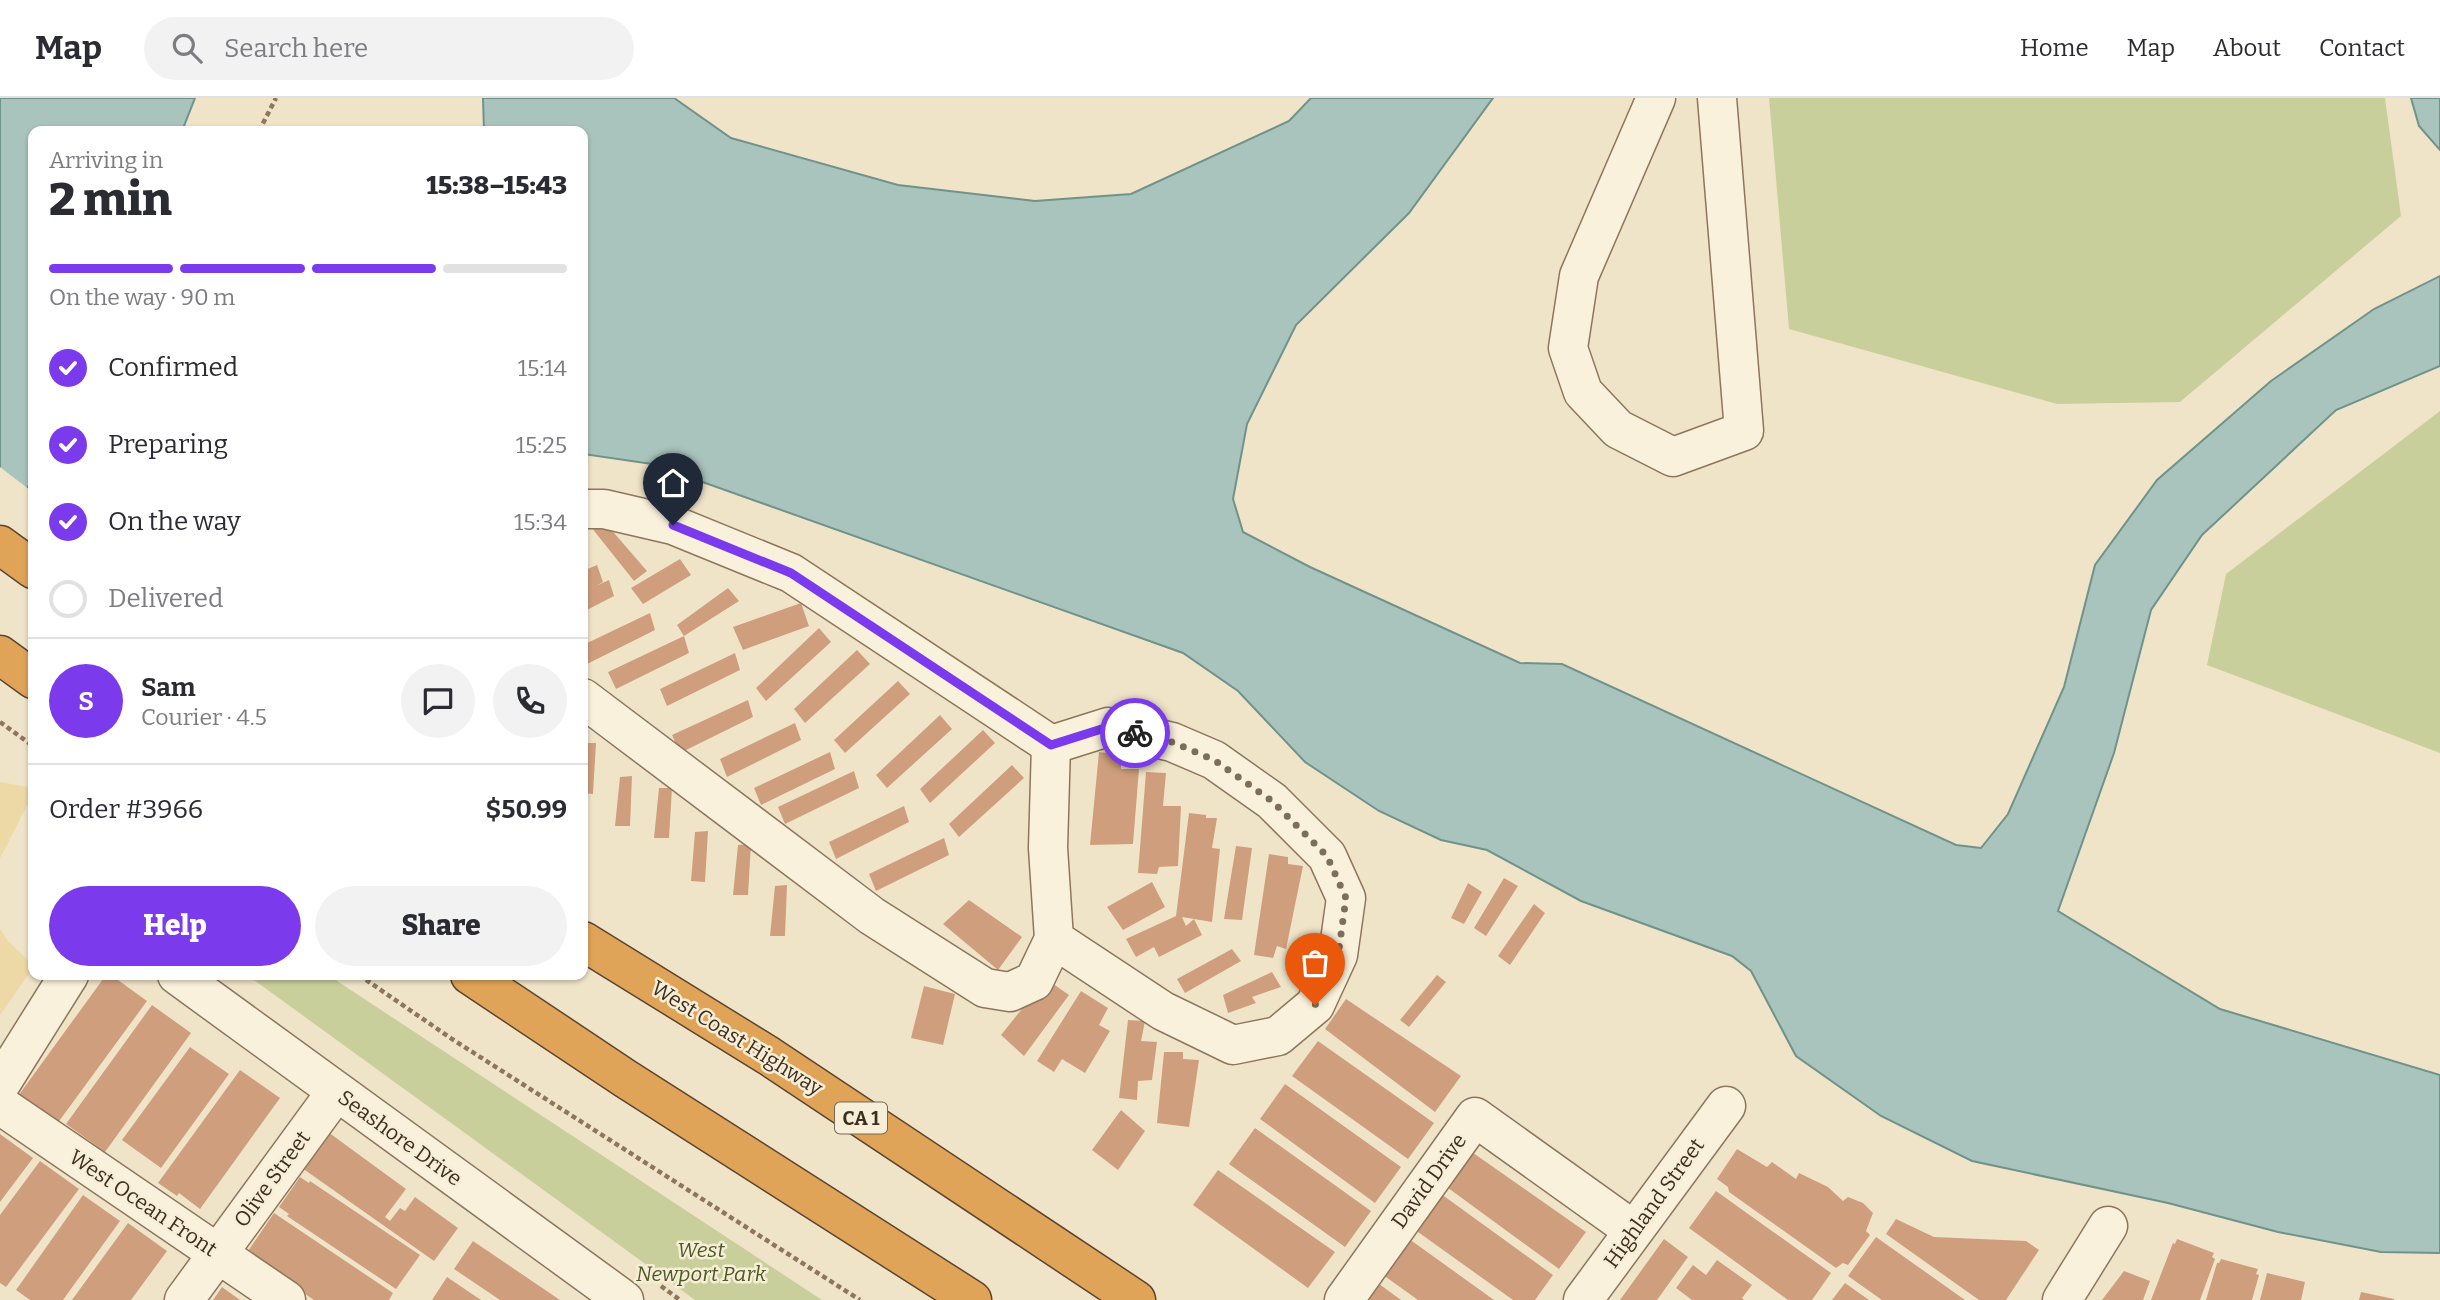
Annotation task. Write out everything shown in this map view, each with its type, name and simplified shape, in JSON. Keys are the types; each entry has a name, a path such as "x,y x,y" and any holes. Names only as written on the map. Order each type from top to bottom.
{"highway":[{"path":"0,545 28,565"},
{"path":"0,655 28,675"},
{"name":"West Coast Highway","path":"588,944 769,1056 1136,1300"},
{"path":"478,980 626,1079 972,1300"}],"street":[{"path":"1656,98 1579,276 1568,348 1583,392 1618,429 1673,457 1744,431 1717,98"},
{"path":"588,509 604,509 673,525 791,573 1051,745"},
{"path":"588,702 873,916 985,988 1010,992 1034,981 1054,940 1048,848 1051,745"},
{"path":"1051,745 1108,727 1172,742 1214,760 1272,801 1327,856 1346,898 1338,956 1315,1005 1278,1036 1233,1045 1163,1011 1054,940"},
{"path":"0,1085 66,980"},
{"name":"Seashore Drive","path":"184,980 624,1300"},
{"name":"Olive Street","path":"184,1300 336,1092"},
{"name":"West Ocean Front","path":"0,1105 286,1300"},
{"name":"Highland Street","path":"1583,1300 1726,1106"},
{"name":"David Drive","path":"1344,1300 1475,1117 1633,1230"},
{"path":"2062,1300 2108,1226"}],"path":[{"path":"262,126 276,98"},
{"path":"0,722 28,742"},
{"path":"366,980 452,1039 860,1300"}],"green space":[{"path":"1769,98 2385,98 2401,216 2180,402 2057,404 1789,329"},
{"path":"2440,411 2440,753 2207,665 2226,574"},
{"name":"West Newport Park","path":"254,980 336,980 822,1300 695,1300"}],"sand":[{"path":"0,782 28,787 28,804 0,858"},
{"path":"0,929 7,940 28,960 28,975 0,1015"}],"water":[{"path":"0,98 195,98 184,126 28,126 28,487 0,540"},
{"path":"483,98 674,98 731,138 898,185 1035,201 1131,194 1289,121 1311,98 1493,98 1409,213 1296,325 1247,424 1233,499 1243,532 1310,567 1520,663 1562,664 1956,845 1981,848 2008,814 2064,687 2095,565 2157,480 2271,381 2374,309 2440,276 2440,366 2336,410 2202,535 2151,610 2114,753 2058,911 2220,1009 2440,1075 2440,1253 2381,1252 2278,1232 2168,1203 1972,1161 1881,1116 1796,1056 1751,971 1732,956 1581,901 1487,850 1441,840 1379,811 1305,762 1238,691 1183,653 652,464 588,455 588,126 484,126"},
{"path":"2411,98 2440,98 2440,150 2419,126"}],"pier":[{"path":"0,467 28,488 28,494 0,544"}],"building":[{"path":"602,519 647,571 634,581 591,527"},
{"path":"680,559 691,575 643,604 631,588"},
{"path":"597,565 603,582 596,586 609,580 614,596 588,609 588,569"},
{"path":"728,588 739,601 684,636 677,625"},
{"path":"801,603 809,626 743,650 733,627"},
{"path":"650,613 655,630 588,664 588,643"},
{"path":"819,628 831,642 766,701 756,688"},
{"path":"684,636 689,653 616,689 608,672"},
{"path":"857,650 870,664 805,723 794,709"},
{"path":"735,653 740,670 667,706 660,689"},
{"path":"898,681 910,694 845,753 834,740"},
{"path":"748,700 753,717 680,753 672,735"},
{"path":"940,715 952,729 887,788 876,775"},
{"path":"795,723 801,740 727,777 720,759"},
{"path":"983,730 995,743 930,803 920,789"},
{"path":"588,743 596,743 593,794 588,794"},
{"path":"830,752 835,769 761,805 754,788"},
{"path":"1099,752 1121,755 1121,769 1139,769 1133,844 1090,845"},
{"path":"1012,765 1024,778 959,837 949,824"},
{"path":"854,771 859,788 785,824 778,807"},
{"path":"1146,772 1166,773 1163,806 1181,806 1178,866 1159,867 1157,874 1138,873"},
{"path":"632,776 630,826 615,826 620,777"},
{"path":"659,788 672,788 669,838 654,838"},
{"path":"904,806 909,822 836,859 829,842"},
{"path":"1189,813 1217,818 1212,848 1220,849 1212,922 1194,919 1202,935 1159,957 1154,947 1136,957 1126,939 1176,916","holes":["1182,917 1194,919 1186,926"]},
{"path":"708,831 705,882 691,881 695,832"},
{"path":"944,838 949,855 876,891 869,874"},
{"path":"751,844 748,895 733,895 738,845"},
{"path":"1236,846 1252,848 1242,920 1224,919"},
{"path":"1269,854 1288,857 1288,864 1303,866 1286,949 1277,946 1273,958 1254,955"},
{"path":"1504,878 1518,886 1486,936 1474,928"},
{"path":"1152,882 1165,907 1123,930 1107,907"},
{"path":"1468,883 1482,892 1464,924 1451,918"},
{"path":"787,885 785,936 770,936 775,886"},
{"path":"969,900 1022,937 998,970 943,924"},
{"path":"1534,904 1545,913 1510,965 1498,956"},
{"path":"1232,949 1241,961 1185,993 1177,979"},
{"path":"1272,972 1281,987 1252,997 1256,1003 1228,1013 1223,995"},
{"path":"1437,975 1446,982 1409,1027 1400,1020"},
{"path":"1046,979 1069,995 1024,1056 1001,1035"},
{"path":"102,980 118,980 147,1001 57,1124 18,1096"},
{"path":"924,986 955,994 943,1045 911,1038"},
{"path":"1081,991 1108,1008 1099,1025 1110,1031 1085,1073 1062,1059 1054,1072 1037,1061"},
{"path":"1346,999 1461,1076 1435,1112 1325,1029"},
{"path":"152,1005 191,1033 105,1152 66,1124"},
{"path":"1128,1020 1145,1021 1141,1041 1157,1042 1152,1080 1138,1081 1137,1100 1119,1098"},
{"path":"1318,1041 1434,1123 1408,1159 1292,1076"},
{"path":"190,1047 229,1074 161,1168 122,1140"},
{"path":"1164,1052 1183,1052 1183,1059 1199,1060 1189,1127 1157,1123"},
{"path":"240,1070 280,1098 200,1209 179,1193 177,1196 158,1183"},
{"path":"1285,1084 1401,1167 1375,1203 1260,1119"},
{"path":"1121,1110 1145,1131 1118,1170 1092,1150"},
{"path":"1255,1128 1371,1211 1345,1247 1229,1164"},
{"path":"328,1132 406,1189 385,1217 390,1221 400,1208 405,1211 415,1197 458,1228 434,1261 302,1168"},
{"path":"0,1134 33,1158 0,1202"},
{"path":"1737,1149 1767,1167 1772,1162 1796,1179 1799,1173 1828,1187 1843,1201 1848,1197 1863,1203 1873,1213 1866,1231 1870,1235 1848,1265 1843,1263 1836,1268 1729,1192 1728,1187 1717,1179"},
{"path":"1469,1150 1586,1232 1559,1269 1444,1185"},
{"path":"40,1161 79,1189 6,1287 0,1283 0,1215"},
{"path":"1218,1170 1335,1252 1308,1288 1193,1205"},
{"path":"300,1177 420,1255 396,1289 287,1216 289,1214 279,1207"},
{"path":"1437,1191 1553,1275 1535,1300 1513,1300 1411,1227"},
{"path":"1716,1191 1831,1273 1812,1300 1788,1300 1689,1228"},
{"path":"83,1195 120,1221 63,1300 30,1300 16,1290"},
{"path":"274,1213 393,1293 389,1300 314,1300 246,1254"},
{"path":"1896,1219 1934,1237 2026,1241 2039,1250 2006,1300 1979,1300 1886,1234"},
{"path":"128,1223 167,1251 131,1300 72,1300"},
{"path":"1405,1236 1494,1300 1418,1300 1379,1272"},
{"path":"1876,1237 1965,1300 1882,1300 1848,1276"},
{"path":"1664,1239 1688,1257 1657,1300 1620,1300"},
{"path":"2177,1239 2214,1253 2212,1257 2215,1259 2200,1300 2151,1300 2173,1243 2175,1244"},
{"path":"473,1241 560,1300 500,1300 454,1269"},
{"path":"2221,1259 2258,1269 2256,1274 2259,1275 2252,1300 2206,1300 2217,1263"},
{"path":"1717,1260 1752,1285 1742,1298 1744,1300 1692,1300 1676,1288 1693,1265 1706,1275"},
{"path":"2124,1271 2150,1281 2143,1300 2102,1300"},
{"path":"2267,1273 2305,1282 2301,1300 2260,1300"},
{"path":"447,1277 481,1300 432,1300"},
{"path":"1375,1281 1401,1300 1361,1300"},
{"path":"1845,1283 1869,1300 1832,1300"},
{"path":"222,1287 240,1300 213,1300"},
{"path":"2361,1292 2394,1299 2394,1300 2359,1300"}],"way so far":[{"path":"1135,733 1172,742 1214,760 1272,801 1327,856 1346,898 1338,956 1315,1005"}],"route":[{"path":"673,525 791,573 1051,745 1108,727 1135,733"}]}
